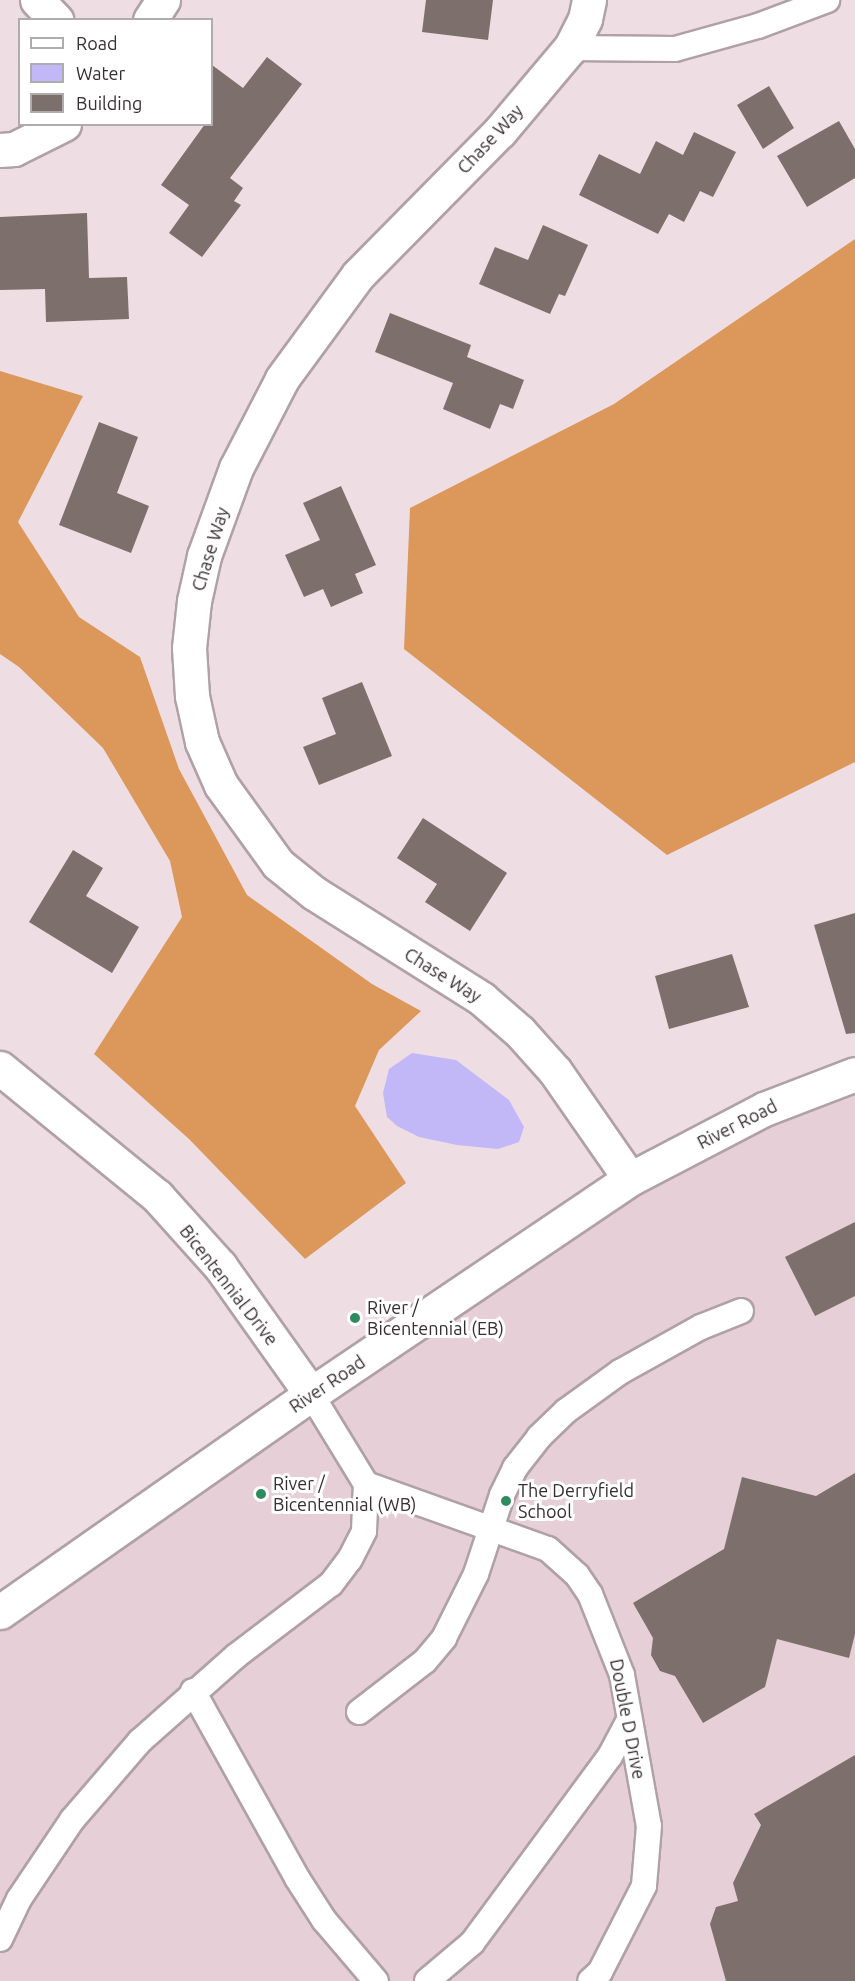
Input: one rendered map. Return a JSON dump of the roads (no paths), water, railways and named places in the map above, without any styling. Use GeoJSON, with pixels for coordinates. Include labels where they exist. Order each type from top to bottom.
{"type":"FeatureCollection","features":[{"type":"Feature","properties":{"kind":"street"},"geometry":{"type":"LineString","coordinates":[[37,0],[54,18]]}},
{"type":"Feature","properties":{"kind":"street"},"geometry":{"type":"LineString","coordinates":[[151,18],[163,0]]}},
{"type":"Feature","properties":{"kind":"street","name":"Chase Way"},"geometry":{"type":"LineString","coordinates":[[589,0],[585,18],[570,48],[500,130],[358,275],[282,379],[236,468],[204,556],[194,601],[189,648],[192,696],[202,742],[226,793],[278,864],[314,893],[482,999],[520,1032],[555,1071],[630,1179]]}},
{"type":"Feature","properties":{"kind":"street"},"geometry":{"type":"LineString","coordinates":[[0,150],[14,149],[60,126]]}},
{"type":"Feature","properties":{"kind":"street","name":"Bicentennial Drive"},"geometry":{"type":"LineString","coordinates":[[0,1068],[157,1196],[219,1266],[311,1394]]}},
{"type":"Feature","properties":{"kind":"street","name":"River Road"},"geometry":{"type":"LineString","coordinates":[[0,1612],[311,1394],[630,1179],[764,1109],[855,1074]]}},
{"type":"Feature","properties":{"kind":"lane"},"geometry":{"type":"LineString","coordinates":[[570,48],[675,49],[758,26],[827,0]]}},
{"type":"Feature","properties":{"kind":"lane"},"geometry":{"type":"LineString","coordinates":[[359,1712],[425,1661],[444,1638],[476,1574],[490,1527],[515,1468],[566,1411],[649,1355],[701,1327],[741,1311]]}},
{"type":"Feature","properties":{"kind":"lane"},"geometry":{"type":"LineString","coordinates":[[0,1940],[18,1899],[72,1820],[140,1741],[194,1691],[331,1584],[350,1559],[364,1531],[366,1484],[311,1394]]}},
{"type":"Feature","properties":{"kind":"lane","name":"Double D Drive"},"geometry":{"type":"LineString","coordinates":[[366,1484],[548,1549],[577,1575],[590,1594],[612,1642],[622,1675],[628,1722],[649,1826],[644,1886],[600,1972],[590,1981]]}},
{"type":"Feature","properties":{"kind":"lane"},"geometry":{"type":"LineString","coordinates":[[194,1691],[297,1878],[324,1920],[377,1980]]}},
{"type":"Feature","properties":{"kind":"lane"},"geometry":{"type":"LineString","coordinates":[[427,1981],[472,1943],[610,1756],[628,1722]]}},
{"type":"Feature","properties":{"kind":"water"},"geometry":{"type":"Polygon","coordinates":[[[412,1053],[456,1060],[509,1100],[524,1127],[519,1142],[498,1149],[457,1145],[419,1137],[397,1126],[387,1117],[383,1093],[389,1069],[412,1053]]]}},
{"type":"Feature","properties":{"kind":"place","name":"River / Bicentennial (EB)"},"geometry":{"type":"Point","coordinates":[355,1318]}},
{"type":"Feature","properties":{"kind":"place","name":"River / Bicentennial (WB)"},"geometry":{"type":"Point","coordinates":[261,1494]}},
{"type":"Feature","properties":{"kind":"place","name":"The Derryfield School"},"geometry":{"type":"Point","coordinates":[506,1501]}}]}
